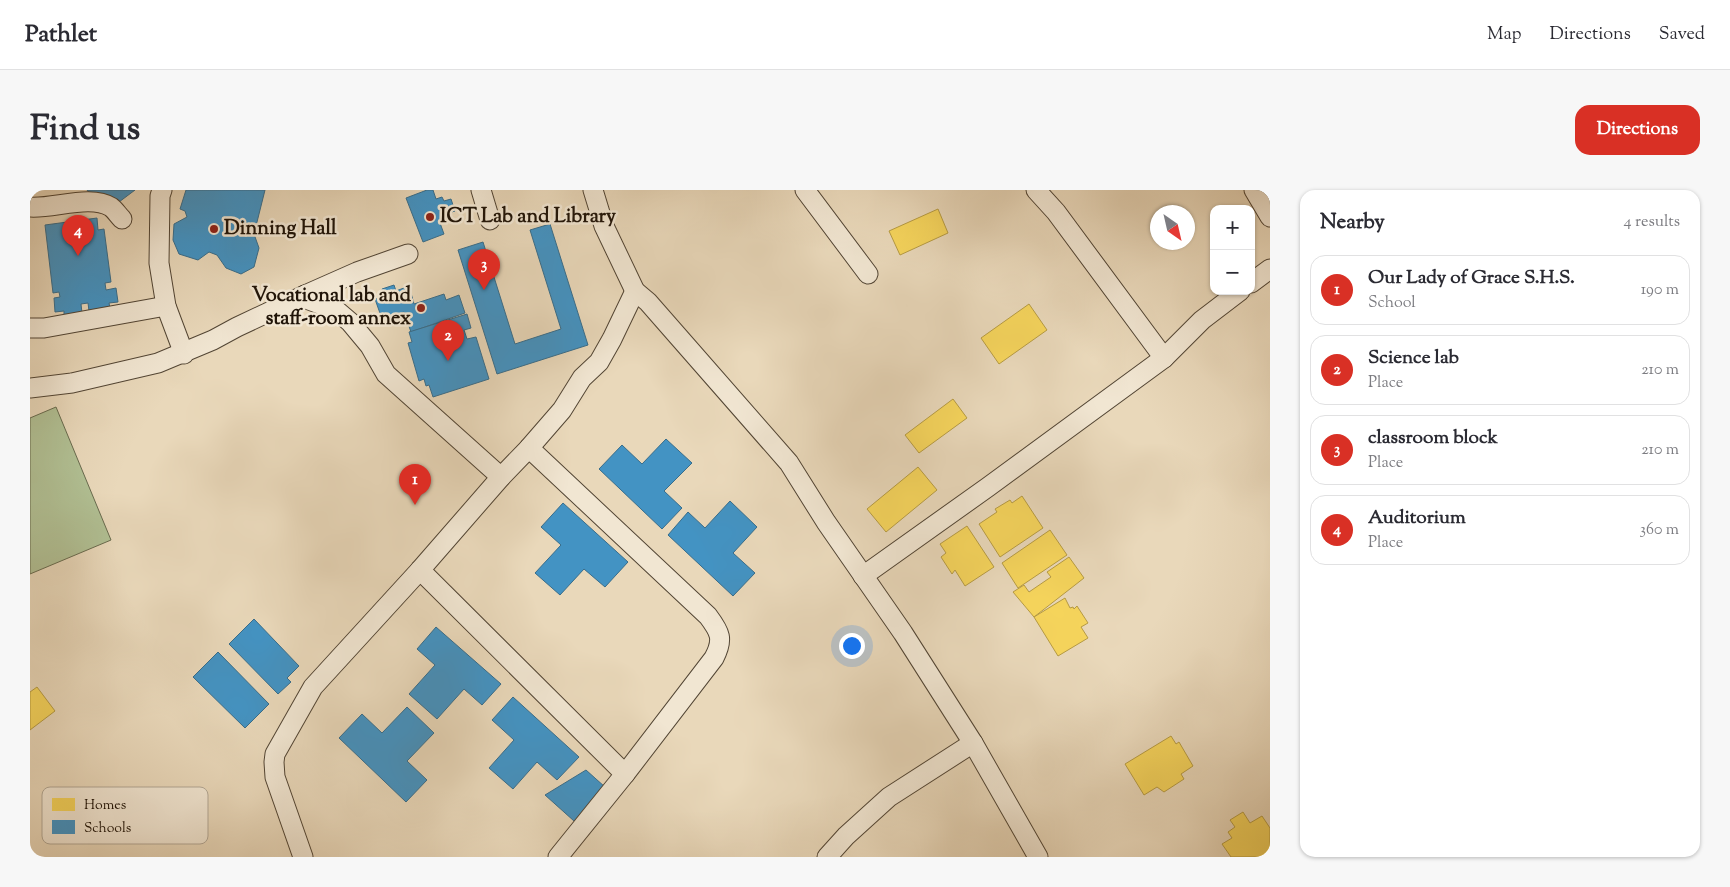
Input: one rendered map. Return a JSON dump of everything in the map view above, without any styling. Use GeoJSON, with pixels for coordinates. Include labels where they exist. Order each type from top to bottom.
{"type":"FeatureCollection","features":[{"type":"Feature","properties":{"kind":"street"},"geometry":{"type":"LineString","coordinates":[[162,190],[160,196],[159,262],[166,306],[184,354]]}},
{"type":"Feature","properties":{"kind":"street"},"geometry":{"type":"LineString","coordinates":[[481,190],[490,220]]}},
{"type":"Feature","properties":{"kind":"street"},"geometry":{"type":"LineString","coordinates":[[593,190],[604,226],[635,292],[648,302],[789,463],[826,522],[903,633],[973,743],[1038,857]]}},
{"type":"Feature","properties":{"kind":"street"},"geometry":{"type":"LineString","coordinates":[[805,190],[868,274]]}},
{"type":"Feature","properties":{"kind":"street"},"geometry":{"type":"LineString","coordinates":[[1036,190],[1056,212],[1164,358]]}},
{"type":"Feature","properties":{"kind":"street"},"geometry":{"type":"LineString","coordinates":[[1254,190],[1270,218]]}},
{"type":"Feature","properties":{"kind":"street"},"geometry":{"type":"LineString","coordinates":[[30,207],[91,202],[104,203],[113,208],[122,218]]}},
{"type":"Feature","properties":{"kind":"street"},"geometry":{"type":"LineString","coordinates":[[30,388],[72,383],[115,374],[184,354],[305,295],[357,272],[408,254]]}},
{"type":"Feature","properties":{"kind":"street"},"geometry":{"type":"LineString","coordinates":[[1255,280],[1270,269]]}},
{"type":"Feature","properties":{"kind":"street"},"geometry":{"type":"LineString","coordinates":[[303,857],[275,777],[275,754],[313,687],[562,410],[582,378],[599,362],[635,292]]}},
{"type":"Feature","properties":{"kind":"street"},"geometry":{"type":"LineString","coordinates":[[305,295],[309,300],[336,310],[350,322],[370,346],[386,374],[501,477]]}},
{"type":"Feature","properties":{"kind":"street"},"geometry":{"type":"LineString","coordinates":[[863,576],[1164,358],[1202,320],[1235,295]]}},
{"type":"Feature","properties":{"kind":"street"},"geometry":{"type":"LineString","coordinates":[[30,328],[44,328],[166,306]]}},
{"type":"Feature","properties":{"kind":"street"},"geometry":{"type":"LineString","coordinates":[[529,448],[708,616],[717,629],[720,638],[720,647],[714,658],[625,774],[558,857]]}},
{"type":"Feature","properties":{"kind":"street"},"geometry":{"type":"LineString","coordinates":[[420,570],[625,774]]}},
{"type":"Feature","properties":{"kind":"street"},"geometry":{"type":"LineString","coordinates":[[827,857],[846,836],[889,798],[973,743]]}},
{"type":"Feature","properties":{"kind":"green space"},"geometry":{"type":"Polygon","coordinates":[[[56,407],[111,540],[30,574],[30,418],[56,407]]]}},
{"type":"Feature","properties":{"kind":"building: Homes"},"geometry":{"type":"Polygon","coordinates":[[[938,209],[948,233],[900,255],[889,231],[938,209]]]}},
{"type":"Feature","properties":{"kind":"building: Homes"},"geometry":{"type":"Polygon","coordinates":[[[1029,304],[1047,330],[999,364],[981,338],[1029,304]]]}},
{"type":"Feature","properties":{"kind":"building: Homes"},"geometry":{"type":"Polygon","coordinates":[[[953,399],[967,418],[919,453],[905,435],[953,399]]]}},
{"type":"Feature","properties":{"kind":"building: Homes"},"geometry":{"type":"Polygon","coordinates":[[[918,467],[937,490],[886,532],[867,509],[918,467]]]}},
{"type":"Feature","properties":{"kind":"building: Homes"},"geometry":{"type":"Polygon","coordinates":[[[1022,496],[1043,528],[1000,557],[979,524],[997,512],[995,509],[1010,500],[1012,503],[1022,496]]]}},
{"type":"Feature","properties":{"kind":"building: Homes"},"geometry":{"type":"Polygon","coordinates":[[[967,526],[994,567],[965,586],[955,570],[952,574],[941,557],[946,553],[940,544],[967,526]]]}},
{"type":"Feature","properties":{"kind":"building: Homes"},"geometry":{"type":"Polygon","coordinates":[[[1050,530],[1067,555],[1018,588],[1002,563],[1050,530]]]}},
{"type":"Feature","properties":{"kind":"building: Homes"},"geometry":{"type":"Polygon","coordinates":[[[1069,557],[1084,578],[1034,617],[1013,592],[1024,585],[1029,592],[1051,577],[1047,572],[1069,557]]]}},
{"type":"Feature","properties":{"kind":"building: Homes"},"geometry":{"type":"Polygon","coordinates":[[[1065,598],[1070,608],[1073,607],[1074,609],[1077,606],[1088,623],[1081,627],[1088,638],[1058,656],[1034,617],[1065,598]]]}},
{"type":"Feature","properties":{"kind":"building: Homes"},"geometry":{"type":"Polygon","coordinates":[[[37,687],[55,711],[30,730],[30,692],[37,687]]]}},
{"type":"Feature","properties":{"kind":"building: Homes"},"geometry":{"type":"Polygon","coordinates":[[[1171,736],[1176,744],[1179,742],[1193,766],[1181,774],[1184,779],[1164,792],[1157,787],[1144,795],[1125,764],[1171,736]]]}},
{"type":"Feature","properties":{"kind":"building: Homes"},"geometry":{"type":"Polygon","coordinates":[[[1243,812],[1250,823],[1262,816],[1270,828],[1270,852],[1262,857],[1231,857],[1222,844],[1232,838],[1228,832],[1235,827],[1230,820],[1243,812]]]}},
{"type":"Feature","properties":{"kind":"building: Schools"},"geometry":{"type":"Polygon","coordinates":[[[87,190],[135,190],[119,202],[94,199],[87,190]]]}},
{"type":"Feature","properties":{"kind":"building: Schools","name":"Dinning Hall"},"geometry":{"type":"Polygon","coordinates":[[[186,190],[265,190],[254,234],[259,248],[254,267],[241,274],[226,268],[217,255],[209,252],[198,260],[179,254],[173,240],[174,224],[187,217],[185,211],[180,209],[186,190]]]}},
{"type":"Feature","properties":{"kind":"building: Schools","name":"ICT Lab and Library"},"geometry":{"type":"Polygon","coordinates":[[[427,190],[433,190],[436,199],[442,197],[444,201],[451,199],[455,211],[446,214],[448,220],[440,223],[444,234],[423,242],[406,198],[427,190]]]}},
{"type":"Feature","properties":{"kind":"building: Schools"},"geometry":{"type":"Polygon","coordinates":[[[97,218],[98,230],[104,229],[111,282],[105,283],[106,290],[116,288],[118,302],[109,303],[110,308],[89,311],[88,303],[81,304],[82,313],[64,315],[64,311],[55,312],[54,298],[60,297],[59,292],[53,293],[45,225],[97,218]]]}},
{"type":"Feature","properties":{"kind":"building: Schools"},"geometry":{"type":"Polygon","coordinates":[[[550,224],[588,345],[497,374],[458,250],[483,242],[515,344],[561,329],[530,230],[550,224]]]}},
{"type":"Feature","properties":{"kind":"building: Schools","name":"Vocational lab and staff-room annex"},"geometry":{"type":"Polygon","coordinates":[[[394,285],[396,291],[409,286],[414,304],[444,294],[446,300],[459,295],[465,313],[411,332],[404,312],[382,319],[375,299],[384,296],[382,289],[394,285]]]}},
{"type":"Feature","properties":{"kind":"building: Schools"},"geometry":{"type":"Polygon","coordinates":[[[467,314],[471,328],[464,330],[467,339],[476,337],[489,379],[433,397],[429,385],[426,386],[424,379],[419,381],[408,343],[412,342],[409,332],[467,314]]]}},
{"type":"Feature","properties":{"kind":"building: Schools"},"geometry":{"type":"Polygon","coordinates":[[[666,439],[692,463],[664,491],[682,508],[662,529],[599,469],[622,445],[642,464],[666,439]]]}},
{"type":"Feature","properties":{"kind":"building: Schools"},"geometry":{"type":"Polygon","coordinates":[[[730,501],[757,527],[733,553],[755,573],[733,596],[668,535],[688,512],[705,528],[730,501]]]}},
{"type":"Feature","properties":{"kind":"building: Schools"},"geometry":{"type":"Polygon","coordinates":[[[563,503],[628,562],[605,587],[584,569],[560,595],[535,573],[561,545],[541,527],[563,503]]]}},
{"type":"Feature","properties":{"kind":"building: Schools"},"geometry":{"type":"Polygon","coordinates":[[[254,619],[299,666],[287,678],[291,682],[278,694],[229,644],[254,619]]]}},
{"type":"Feature","properties":{"kind":"building: Schools"},"geometry":{"type":"Polygon","coordinates":[[[436,627],[501,684],[482,705],[464,689],[437,719],[409,694],[435,665],[417,649],[436,627]]]}},
{"type":"Feature","properties":{"kind":"building: Schools"},"geometry":{"type":"Polygon","coordinates":[[[218,652],[269,704],[245,728],[193,677],[218,652]]]}},
{"type":"Feature","properties":{"kind":"building: Schools"},"geometry":{"type":"Polygon","coordinates":[[[513,697],[579,757],[557,780],[537,762],[513,789],[489,768],[514,740],[492,720],[513,697]]]}},
{"type":"Feature","properties":{"kind":"building: Schools"},"geometry":{"type":"Polygon","coordinates":[[[407,707],[434,733],[407,761],[427,780],[406,802],[339,738],[362,714],[382,733],[407,707]]]}},
{"type":"Feature","properties":{"kind":"building: Schools"},"geometry":{"type":"Polygon","coordinates":[[[586,770],[605,787],[574,821],[545,795],[586,770]]]}},
{"type":"Feature","properties":{"kind":"place","name":"ICT Lab and Library"},"geometry":{"type":"Point","coordinates":[430,217]}},
{"type":"Feature","properties":{"kind":"place","name":"Dinning Hall"},"geometry":{"type":"Point","coordinates":[214,229]}},
{"type":"Feature","properties":{"kind":"place","name":"Auditorium"},"geometry":{"type":"Point","coordinates":[78,256]}},
{"type":"Feature","properties":{"kind":"place","name":"classroom block"},"geometry":{"type":"Point","coordinates":[484,290]}},
{"type":"Feature","properties":{"kind":"place","name":"Vocational lab and staff-room annex"},"geometry":{"type":"Point","coordinates":[421,308]}},
{"type":"Feature","properties":{"kind":"place","name":"Science lab"},"geometry":{"type":"Point","coordinates":[448,361]}},
{"type":"Feature","properties":{"kind":"place","name":"Our Lady of Grace S.H.S."},"geometry":{"type":"Point","coordinates":[415,505]}}]}
